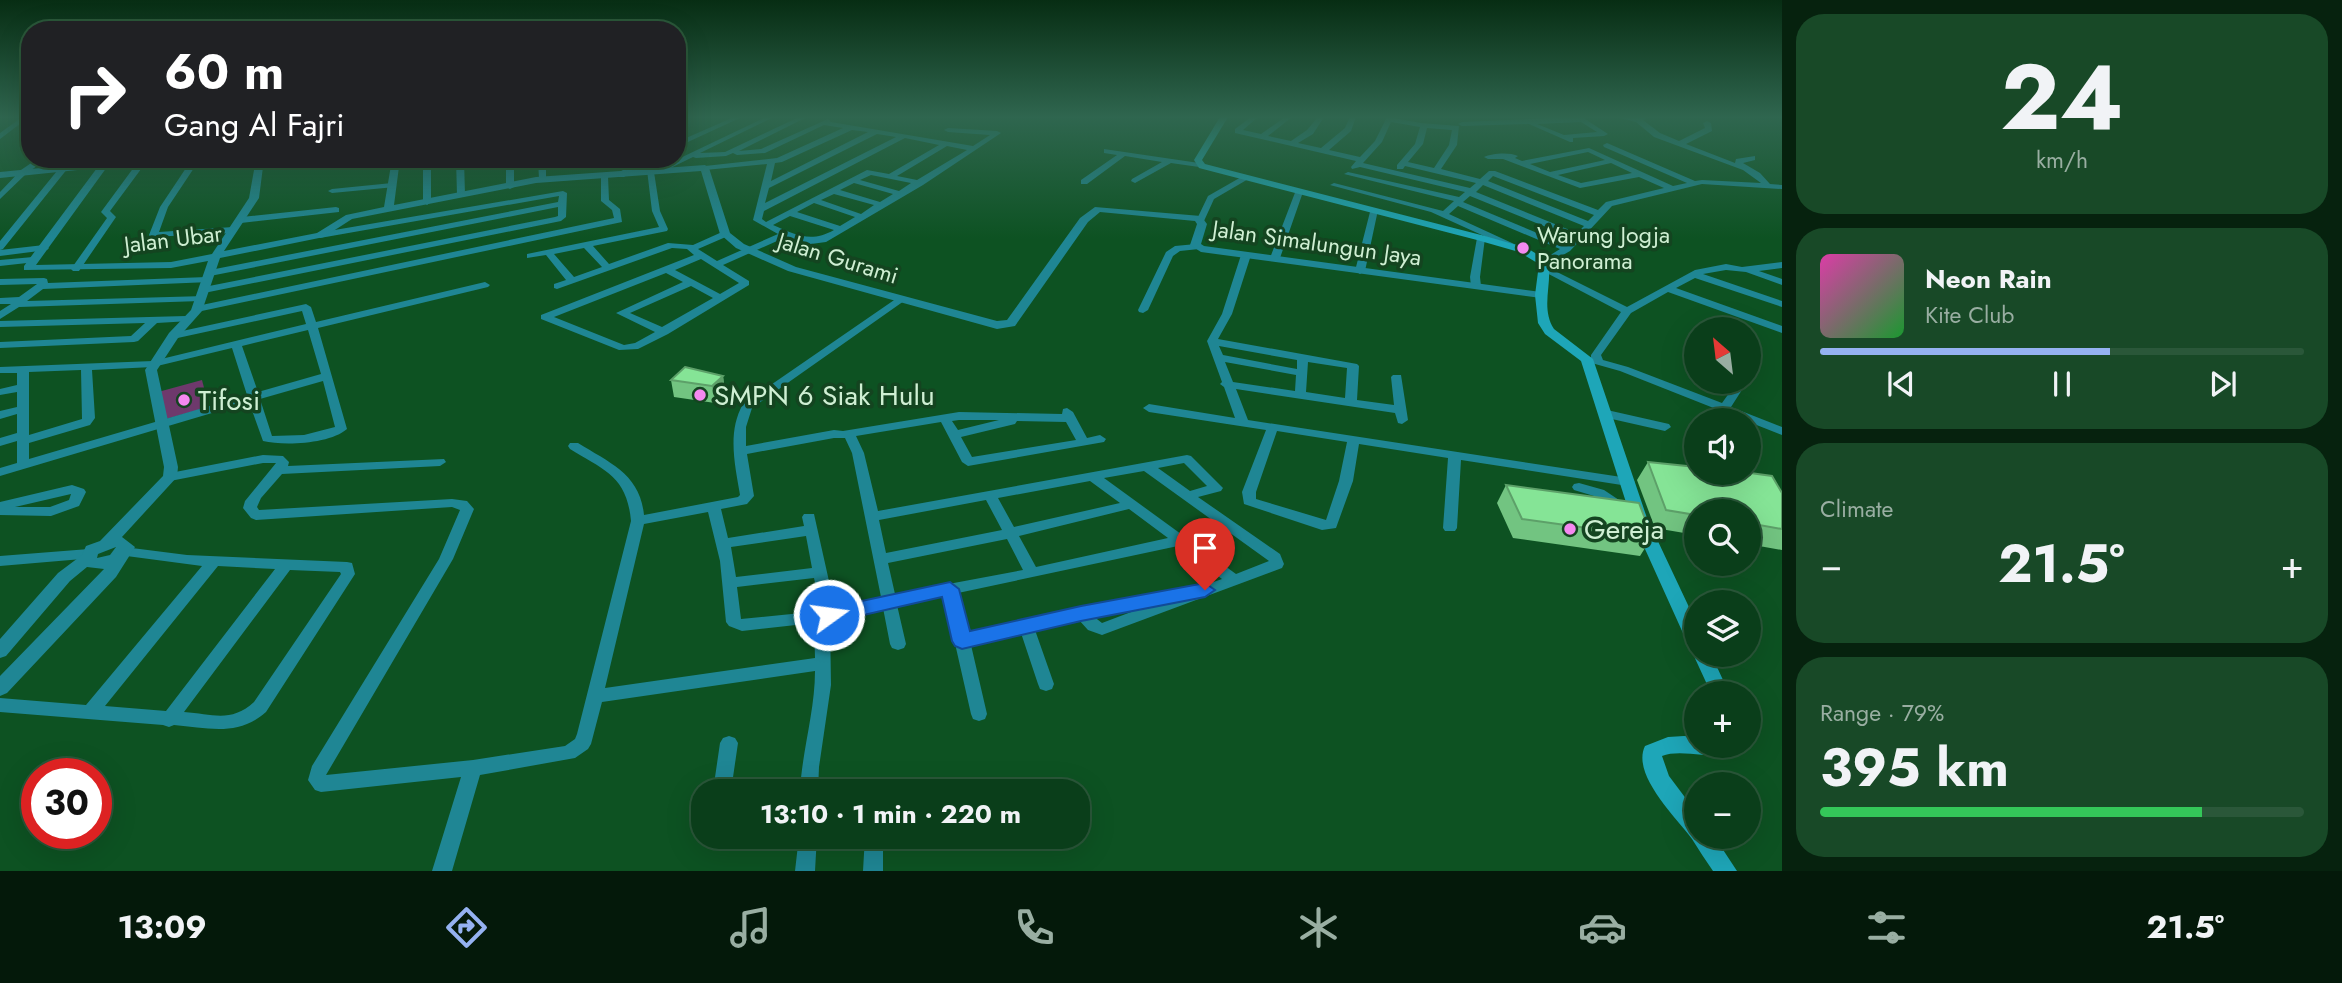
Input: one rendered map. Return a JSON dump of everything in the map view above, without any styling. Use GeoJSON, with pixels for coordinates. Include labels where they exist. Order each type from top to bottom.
{"type":"FeatureCollection","features":[{"type":"Feature","properties":{"kind":"main road"},"geometry":{"type":"LineString","coordinates":[[1199,158],[1199,165],[1523,250],[1545,266],[1541,295],[1545,327],[1592,360],[1639,518],[1684,616]]}},
{"type":"Feature","properties":{"kind":"main road"},"geometry":{"type":"LineString","coordinates":[[1684,744],[1662,746],[1652,752],[1652,762],[1657,774],[1684,812]]}},
{"type":"Feature","properties":{"kind":"main road"},"geometry":{"type":"LineString","coordinates":[[1711,849],[1726,871]]}},
{"type":"Feature","properties":{"kind":"street"},"geometry":{"type":"LineString","coordinates":[[690,247],[726,234],[705,168],[771,162],[781,158]]}},
{"type":"Feature","properties":{"kind":"street"},"geometry":{"type":"LineString","coordinates":[[764,187],[824,158]]}},
{"type":"Feature","properties":{"kind":"street"},"geometry":{"type":"LineString","coordinates":[[758,210],[861,158]]}},
{"type":"Feature","properties":{"kind":"street"},"geometry":{"type":"LineString","coordinates":[[892,175],[922,158]]}},
{"type":"Feature","properties":{"kind":"street"},"geometry":{"type":"LineString","coordinates":[[771,162],[757,220],[785,234],[817,242],[960,158]]}},
{"type":"Feature","properties":{"kind":"street"},"geometry":{"type":"LineString","coordinates":[[1084,182],[1115,158]]}},
{"type":"Feature","properties":{"kind":"street"},"geometry":{"type":"LineString","coordinates":[[1149,158],[1199,165]]}},
{"type":"Feature","properties":{"kind":"street"},"geometry":{"type":"LineString","coordinates":[[1345,158],[1472,192],[1579,237]]}},
{"type":"Feature","properties":{"kind":"street"},"geometry":{"type":"LineString","coordinates":[[1320,197],[1363,158]]}},
{"type":"Feature","properties":{"kind":"street"},"geometry":{"type":"LineString","coordinates":[[1396,173],[1408,158]]}},
{"type":"Feature","properties":{"kind":"street"},"geometry":{"type":"LineString","coordinates":[[1437,170],[1445,158]]}},
{"type":"Feature","properties":{"kind":"street"},"geometry":{"type":"LineString","coordinates":[[1508,158],[1584,187],[1640,174]]}},
{"type":"Feature","properties":{"kind":"street"},"geometry":{"type":"LineString","coordinates":[[1522,163],[1547,158]]}},
{"type":"Feature","properties":{"kind":"street"},"geometry":{"type":"LineString","coordinates":[[1605,158],[1672,189]]}},
{"type":"Feature","properties":{"kind":"street"},"geometry":{"type":"LineString","coordinates":[[1636,158],[1695,184]]}},
{"type":"Feature","properties":{"kind":"street"},"geometry":{"type":"LineString","coordinates":[[1709,158],[1763,186]]}},
{"type":"Feature","properties":{"kind":"street"},"geometry":{"type":"LineString","coordinates":[[1739,171],[1739,161],[1752,158]]}},
{"type":"Feature","properties":{"kind":"street"},"geometry":{"type":"LineString","coordinates":[[1135,181],[1169,161]]}},
{"type":"Feature","properties":{"kind":"street"},"geometry":{"type":"LineString","coordinates":[[1549,174],[1612,161]]}},
{"type":"Feature","properties":{"kind":"street"},"geometry":{"type":"LineString","coordinates":[[1404,163],[1484,182],[1589,225]]}},
{"type":"Feature","properties":{"kind":"street"},"geometry":{"type":"LineString","coordinates":[[0,197],[30,168]]}},
{"type":"Feature","properties":{"kind":"street"},"geometry":{"type":"LineString","coordinates":[[0,174],[69,168]]}},
{"type":"Feature","properties":{"kind":"street"},"geometry":{"type":"LineString","coordinates":[[1,282],[31,264],[102,168]]}},
{"type":"Feature","properties":{"kind":"street"},"geometry":{"type":"LineString","coordinates":[[76,269],[111,216],[105,212],[138,168]]}},
{"type":"Feature","properties":{"kind":"street"},"geometry":{"type":"LineString","coordinates":[[190,168],[164,207],[153,235],[337,210]]}},
{"type":"Feature","properties":{"kind":"street"},"geometry":{"type":"LineString","coordinates":[[170,477],[163,425],[153,383],[153,364],[204,290],[215,257],[237,225],[258,186],[259,168]]}},
{"type":"Feature","properties":{"kind":"street"},"geometry":{"type":"LineString","coordinates":[[389,208],[395,168]]}},
{"type":"Feature","properties":{"kind":"street"},"geometry":{"type":"LineString","coordinates":[[427,168],[427,202]]}},
{"type":"Feature","properties":{"kind":"street"},"geometry":{"type":"LineString","coordinates":[[460,168],[461,195]]}},
{"type":"Feature","properties":{"kind":"street"},"geometry":{"type":"LineString","coordinates":[[510,168],[510,187]]}},
{"type":"Feature","properties":{"kind":"street"},"geometry":{"type":"LineString","coordinates":[[542,168],[543,179]]}},
{"type":"Feature","properties":{"kind":"street"},"geometry":{"type":"LineString","coordinates":[[619,220],[616,209],[605,201],[611,173],[624,168]]}},
{"type":"Feature","properties":{"kind":"street"},"geometry":{"type":"LineString","coordinates":[[530,256],[666,228],[656,211],[654,172],[663,168]]}},
{"type":"Feature","properties":{"kind":"street","name":"Jalan Ubar"},"geometry":{"type":"LineString","coordinates":[[31,264],[76,269],[171,265],[320,235],[344,219],[389,208],[543,179],[705,168]]}},
{"type":"Feature","properties":{"kind":"street"},"geometry":{"type":"LineString","coordinates":[[0,247],[65,169]]}},
{"type":"Feature","properties":{"kind":"street"},"geometry":{"type":"LineString","coordinates":[[767,226],[873,172],[920,183]]}},
{"type":"Feature","properties":{"kind":"street"},"geometry":{"type":"LineString","coordinates":[[1348,174],[1459,202],[1567,249]]}},
{"type":"Feature","properties":{"kind":"street"},"geometry":{"type":"LineString","coordinates":[[1444,214],[1490,174],[1500,174],[1598,213]]}},
{"type":"Feature","properties":{"kind":"street"},"geometry":{"type":"LineString","coordinates":[[1201,219],[1211,198],[1246,178]]}},
{"type":"Feature","properties":{"kind":"street"},"geometry":{"type":"LineString","coordinates":[[556,179],[557,192]]}},
{"type":"Feature","properties":{"kind":"street"},"geometry":{"type":"LineString","coordinates":[[854,181],[902,194]]}},
{"type":"Feature","properties":{"kind":"street"},"geometry":{"type":"LineString","coordinates":[[524,184],[528,197]]}},
{"type":"Feature","properties":{"kind":"street"},"geometry":{"type":"LineString","coordinates":[[1627,311],[1545,266],[1567,249],[1609,204],[1695,184],[1782,187]]}},
{"type":"Feature","properties":{"kind":"street"},"geometry":{"type":"LineString","coordinates":[[332,191],[392,185]]}},
{"type":"Feature","properties":{"kind":"street"},"geometry":{"type":"LineString","coordinates":[[1334,185],[1444,214],[1523,250]]}},
{"type":"Feature","properties":{"kind":"street"},"geometry":{"type":"LineString","coordinates":[[0,187],[11,186]]}},
{"type":"Feature","properties":{"kind":"street"},"geometry":{"type":"LineString","coordinates":[[834,191],[882,205]]}},
{"type":"Feature","properties":{"kind":"street"},"geometry":{"type":"LineString","coordinates":[[320,235],[557,192],[563,193],[562,217]]}},
{"type":"Feature","properties":{"kind":"street"},"geometry":{"type":"LineString","coordinates":[[1275,258],[1299,192]]}},
{"type":"Feature","properties":{"kind":"street"},"geometry":{"type":"LineString","coordinates":[[815,201],[862,216]]}},
{"type":"Feature","properties":{"kind":"street"},"geometry":{"type":"LineString","coordinates":[[204,290],[391,236],[563,204]]}},
{"type":"Feature","properties":{"kind":"street"},"geometry":{"type":"LineString","coordinates":[[1360,271],[1374,210]]}},
{"type":"Feature","properties":{"kind":"street","name":"Jalan Simalungun Jaya"},"geometry":{"type":"LineString","coordinates":[[1011,323],[1093,211],[1161,213],[1201,219],[1196,247],[1541,295]]}},
{"type":"Feature","properties":{"kind":"street"},"geometry":{"type":"LineString","coordinates":[[791,213],[840,229]]}},
{"type":"Feature","properties":{"kind":"street"},"geometry":{"type":"LineString","coordinates":[[41,286],[204,290],[562,217],[573,218],[579,223],[619,220]]}},
{"type":"Feature","properties":{"kind":"street"},"geometry":{"type":"LineString","coordinates":[[0,301],[204,290],[391,267],[619,220]]}},
{"type":"Feature","properties":{"kind":"street"},"geometry":{"type":"LineString","coordinates":[[388,223],[391,236],[388,251],[391,267]]}},
{"type":"Feature","properties":{"kind":"street"},"geometry":{"type":"LineString","coordinates":[[660,230],[675,244]]}},
{"type":"Feature","properties":{"kind":"street","name":"Jalan Gurami"},"geometry":{"type":"LineString","coordinates":[[726,234],[749,250],[792,270],[997,325],[1011,323]]}},
{"type":"Feature","properties":{"kind":"street"},"geometry":{"type":"LineString","coordinates":[[716,264],[785,234]]}},
{"type":"Feature","properties":{"kind":"street"},"geometry":{"type":"LineString","coordinates":[[624,237],[642,256]]}},
{"type":"Feature","properties":{"kind":"street"},"geometry":{"type":"LineString","coordinates":[[1476,286],[1481,238]]}},
{"type":"Feature","properties":{"kind":"street"},"geometry":{"type":"LineString","coordinates":[[586,244],[608,268]]}},
{"type":"Feature","properties":{"kind":"street"},"geometry":{"type":"LineString","coordinates":[[558,286],[675,244],[690,247],[747,281],[638,346],[623,348],[545,317],[701,256]]}},
{"type":"Feature","properties":{"kind":"street"},"geometry":{"type":"LineString","coordinates":[[1143,310],[1169,254],[1178,248],[1196,247]]}},
{"type":"Feature","properties":{"kind":"street"},"geometry":{"type":"LineString","coordinates":[[0,253],[44,248]]}},
{"type":"Feature","properties":{"kind":"street"},"geometry":{"type":"LineString","coordinates":[[548,252],[572,281]]}},
{"type":"Feature","properties":{"kind":"street"},"geometry":{"type":"LineString","coordinates":[[1243,422],[1226,384],[1212,341],[1227,314],[1246,255]]}},
{"type":"Feature","properties":{"kind":"street"},"geometry":{"type":"LineString","coordinates":[[0,263],[31,264]]}},
{"type":"Feature","properties":{"kind":"street"},"geometry":{"type":"LineString","coordinates":[[1746,270],[1782,265]]}},
{"type":"Feature","properties":{"kind":"street"},"geometry":{"type":"LineString","coordinates":[[1782,282],[1746,270],[1726,267],[1693,274],[1627,311],[1605,338],[1592,360],[1725,407],[1782,431]]}},
{"type":"Feature","properties":{"kind":"street"},"geometry":{"type":"LineString","coordinates":[[668,270],[721,298]]}},
{"type":"Feature","properties":{"kind":"street"},"geometry":{"type":"LineString","coordinates":[[1693,274],[1782,304]]}},
{"type":"Feature","properties":{"kind":"street"},"geometry":{"type":"LineString","coordinates":[[0,316],[44,281],[1,282]]}},
{"type":"Feature","properties":{"kind":"street"},"geometry":{"type":"LineString","coordinates":[[664,332],[621,313],[689,283]]}},
{"type":"Feature","properties":{"kind":"street"},"geometry":{"type":"LineString","coordinates":[[0,370],[153,364],[485,285]]}},
{"type":"Feature","properties":{"kind":"street"},"geometry":{"type":"LineString","coordinates":[[1666,288],[1782,330]]}},
{"type":"Feature","properties":{"kind":"street"},"geometry":{"type":"LineString","coordinates":[[638,521],[737,503],[747,496],[741,451],[741,420],[747,406],[900,299]]}},
{"type":"Feature","properties":{"kind":"street"},"geometry":{"type":"LineString","coordinates":[[173,337],[302,307],[308,309],[343,426],[336,432],[270,440],[236,344]]}},
{"type":"Feature","properties":{"kind":"street"},"geometry":{"type":"LineString","coordinates":[[0,324],[186,319]]}},
{"type":"Feature","properties":{"kind":"street"},"geometry":{"type":"LineString","coordinates":[[0,345],[134,340],[154,320]]}},
{"type":"Feature","properties":{"kind":"street"},"geometry":{"type":"LineString","coordinates":[[1212,341],[1353,366],[1351,403]]}},
{"type":"Feature","properties":{"kind":"street"},"geometry":{"type":"LineString","coordinates":[[1217,357],[1301,373]]}},
{"type":"Feature","properties":{"kind":"street"},"geometry":{"type":"LineString","coordinates":[[1300,395],[1303,358]]}},
{"type":"Feature","properties":{"kind":"street"},"geometry":{"type":"LineString","coordinates":[[0,442],[86,422],[89,418],[86,368]]}},
{"type":"Feature","properties":{"kind":"street"},"geometry":{"type":"LineString","coordinates":[[23,369],[23,465]]}},
{"type":"Feature","properties":{"kind":"street"},"geometry":{"type":"LineString","coordinates":[[3,473],[327,376]]}},
{"type":"Feature","properties":{"kind":"street"},"geometry":{"type":"LineString","coordinates":[[1226,384],[1351,403],[1401,415],[1397,377]]}},
{"type":"Feature","properties":{"kind":"street"},"geometry":{"type":"LineString","coordinates":[[0,392],[22,387]]}},
{"type":"Feature","properties":{"kind":"street"},"geometry":{"type":"LineString","coordinates":[[1725,407],[1734,394]]}},
{"type":"Feature","properties":{"kind":"street"},"geometry":{"type":"LineString","coordinates":[[1149,408],[1628,482]]}},
{"type":"Feature","properties":{"kind":"street"},"geometry":{"type":"LineString","coordinates":[[0,415],[22,409]]}},
{"type":"Feature","properties":{"kind":"street"},"geometry":{"type":"LineString","coordinates":[[741,451],[945,418],[1068,414],[1083,442]]}},
{"type":"Feature","properties":{"kind":"street"},"geometry":{"type":"LineString","coordinates":[[1606,414],[1665,427]]}},
{"type":"Feature","properties":{"kind":"street"},"geometry":{"type":"LineString","coordinates":[[954,435],[1030,417]]}},
{"type":"Feature","properties":{"kind":"street"},"geometry":{"type":"LineString","coordinates":[[945,418],[968,462],[1100,439]]}},
{"type":"Feature","properties":{"kind":"street"},"geometry":{"type":"LineString","coordinates":[[1273,426],[1249,492],[1249,501],[1322,525],[1332,523],[1354,440]]}},
{"type":"Feature","properties":{"kind":"street"},"geometry":{"type":"LineString","coordinates":[[845,434],[852,438],[858,453],[898,644]]}},
{"type":"Feature","properties":{"kind":"street"},"geometry":{"type":"LineString","coordinates":[[279,464],[251,500],[250,509],[256,515],[452,503],[462,504],[467,509],[446,559],[318,772],[317,780],[321,785],[473,768],[569,753],[582,744],[638,521],[637,499],[631,484],[574,446]]}},
{"type":"Feature","properties":{"kind":"street"},"geometry":{"type":"LineString","coordinates":[[1450,528],[1455,454]]}},
{"type":"Feature","properties":{"kind":"street"},"geometry":{"type":"LineString","coordinates":[[0,688],[110,573],[120,544],[170,477],[263,458],[279,464],[440,462]]}},
{"type":"Feature","properties":{"kind":"street"},"geometry":{"type":"LineString","coordinates":[[872,517],[1187,458],[1216,488],[1186,496]]}},
{"type":"Feature","properties":{"kind":"street"},"geometry":{"type":"LineString","coordinates":[[962,641],[1081,613],[1205,590],[1277,564],[1275,558],[1146,466]]}},
{"type":"Feature","properties":{"kind":"street"},"geometry":{"type":"LineString","coordinates":[[1092,476],[1234,580]]}},
{"type":"Feature","properties":{"kind":"street"},"geometry":{"type":"LineString","coordinates":[[1579,487],[1599,493],[1639,518]]}},
{"type":"Feature","properties":{"kind":"street"},"geometry":{"type":"LineString","coordinates":[[0,506],[72,489],[79,492],[74,503],[58,510],[0,511]]}},
{"type":"Feature","properties":{"kind":"street"},"geometry":{"type":"LineString","coordinates":[[990,495],[1032,573]]}},
{"type":"Feature","properties":{"kind":"street"},"geometry":{"type":"LineString","coordinates":[[881,559],[1011,533],[1129,505]]}},
{"type":"Feature","properties":{"kind":"street"},"geometry":{"type":"LineString","coordinates":[[714,508],[731,583],[730,615],[736,625],[825,616],[1178,541]]}},
{"type":"Feature","properties":{"kind":"street"},"geometry":{"type":"LineString","coordinates":[[724,543],[811,524],[825,616],[823,685],[810,779]]}},
{"type":"Feature","properties":{"kind":"street"},"geometry":{"type":"LineString","coordinates":[[0,561],[88,556],[120,544],[214,561],[347,567],[348,574],[260,707],[249,717],[233,723],[169,720],[0,705]]}},
{"type":"Feature","properties":{"kind":"street"},"geometry":{"type":"LineString","coordinates":[[0,651],[64,577],[88,556]]}},
{"type":"Feature","properties":{"kind":"street"},"geometry":{"type":"LineString","coordinates":[[91,711],[214,561]]}},
{"type":"Feature","properties":{"kind":"street"},"geometry":{"type":"LineString","coordinates":[[169,720],[287,563]]}},
{"type":"Feature","properties":{"kind":"street"},"geometry":{"type":"LineString","coordinates":[[731,583],[820,572]]}},
{"type":"Feature","properties":{"kind":"street"},"geometry":{"type":"LineString","coordinates":[[950,589],[979,714]]}},
{"type":"Feature","properties":{"kind":"street"},"geometry":{"type":"LineString","coordinates":[[1026,626],[1046,684]]}},
{"type":"Feature","properties":{"kind":"street"},"geometry":{"type":"LineString","coordinates":[[595,696],[822,663]]}},
{"type":"Feature","properties":{"kind":"street"},"geometry":{"type":"LineString","coordinates":[[724,779],[729,743]]}},
{"type":"Feature","properties":{"kind":"street"},"geometry":{"type":"LineString","coordinates":[[442,871],[473,768]]}},
{"type":"Feature","properties":{"kind":"street"},"geometry":{"type":"LineString","coordinates":[[805,871],[807,849]]}},
{"type":"Feature","properties":{"kind":"street"},"geometry":{"type":"LineString","coordinates":[[873,871],[874,849]]}},
{"type":"Feature","properties":{"kind":"shaded area","name":"Tifosi"},"geometry":{"type":"Polygon","coordinates":[[[202,380],[209,407],[166,419],[158,392],[202,380]]]}},
{"type":"Feature","properties":{"kind":"building"},"geometry":{"type":"Polygon","coordinates":[[[685,367],[723,376],[712,386],[671,380],[685,367]]]}},
{"type":"Feature","properties":{"kind":"building"},"geometry":{"type":"Polygon","coordinates":[[[1648,462],[1684,466],[1684,485],[1761,485],[1761,474],[1772,476],[1782,493],[1782,529],[1761,525],[1761,499],[1684,499],[1684,513],[1666,510],[1648,462]]]}},
{"type":"Feature","properties":{"kind":"building"},"geometry":{"type":"Polygon","coordinates":[[[1506,485],[1639,503],[1652,537],[1522,519],[1506,485]]]}},
{"type":"Feature","properties":{"kind":"place","name":"Warung Jogja Panorama"},"geometry":{"type":"Point","coordinates":[1523,248]}},
{"type":"Feature","properties":{"kind":"place","name":"SMPN 6 Siak Hulu"},"geometry":{"type":"Point","coordinates":[700,395]}},
{"type":"Feature","properties":{"kind":"place","name":"Tifosi"},"geometry":{"type":"Point","coordinates":[184,400]}},
{"type":"Feature","properties":{"kind":"place","name":"Gereja"},"geometry":{"type":"Point","coordinates":[1570,529]}},
{"type":"Feature","properties":{"kind":"route"},"geometry":{"type":"LineString","coordinates":[[829,615],[950,589],[962,641],[1081,613],[1205,590]]}}]}
